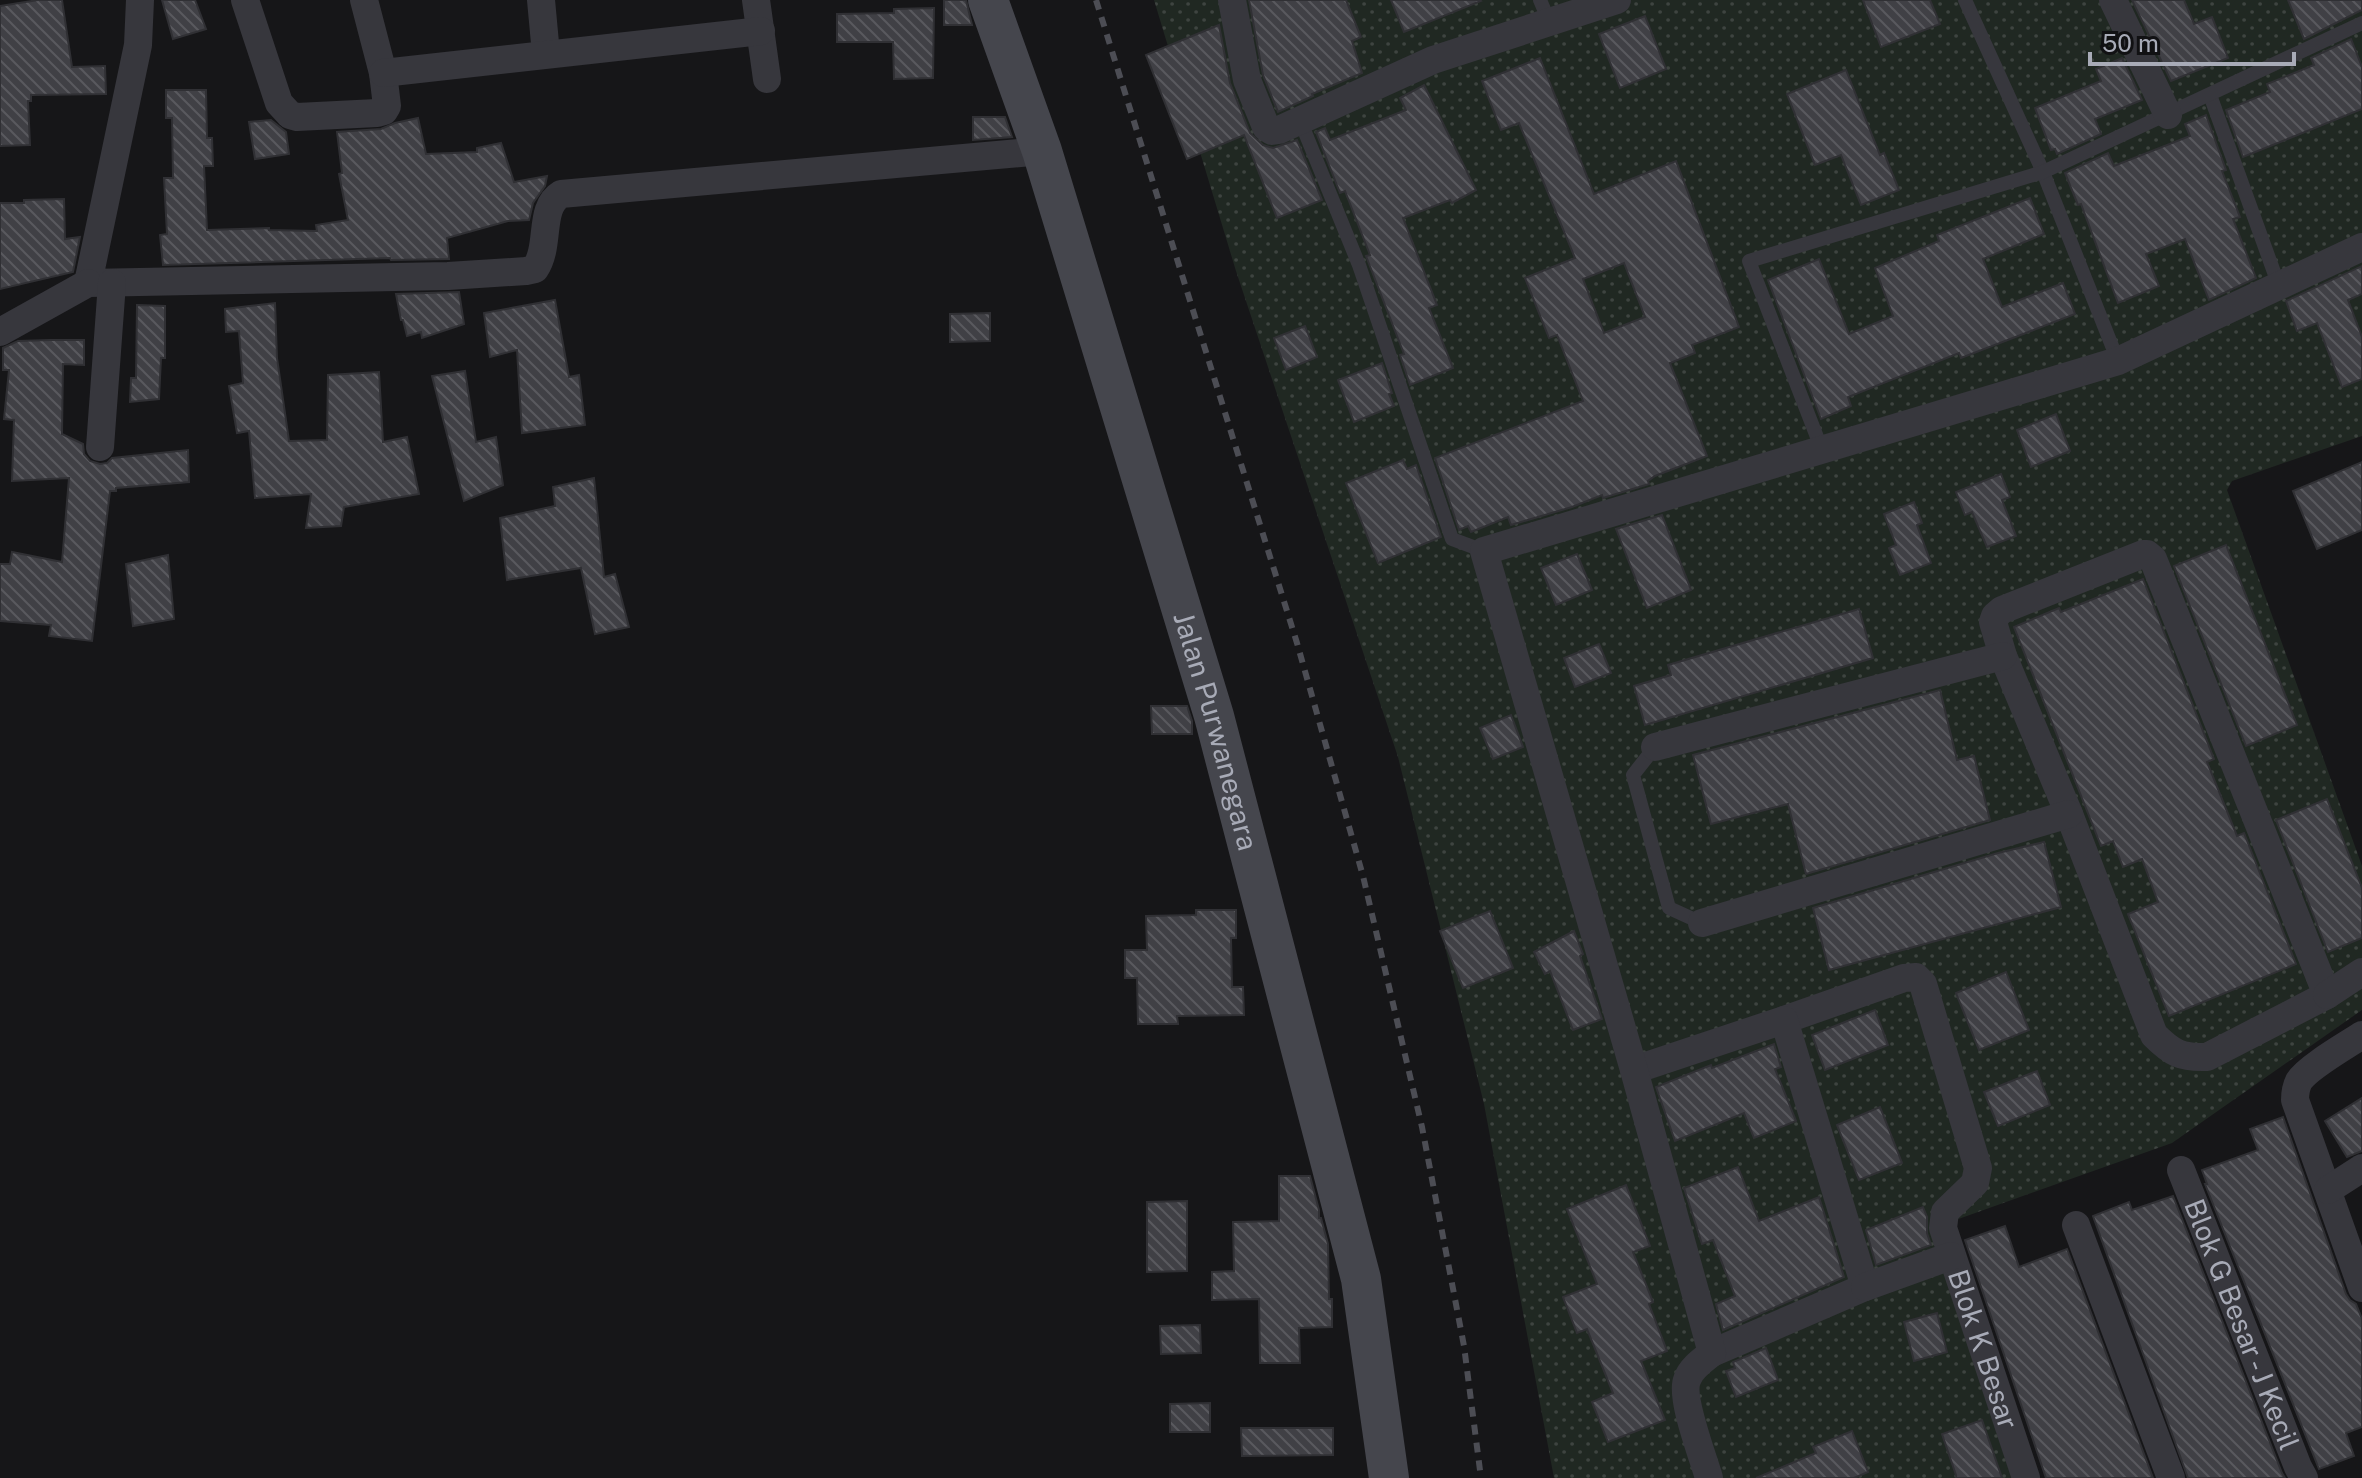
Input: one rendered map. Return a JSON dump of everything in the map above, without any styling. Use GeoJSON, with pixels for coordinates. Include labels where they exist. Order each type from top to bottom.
{"type":"FeatureCollection","features":[{"type":"Feature","properties":{"kind":"street"},"geometry":{"type":"LineString","coordinates":[[100,447],[100,283],[138,45],[140,0]]}},
{"type":"Feature","properties":{"kind":"street"},"geometry":{"type":"LineString","coordinates":[[245,0],[279,103],[290,115],[297,117],[384,111],[388,100],[364,0]]}},
{"type":"Feature","properties":{"kind":"street"},"geometry":{"type":"LineString","coordinates":[[541,0],[546,54]]}},
{"type":"Feature","properties":{"kind":"street"},"geometry":{"type":"LineString","coordinates":[[756,0],[767,79]]}},
{"type":"Feature","properties":{"kind":"street","name":"Jalan Purwanegara"},"geometry":{"type":"LineString","coordinates":[[988,0],[1042,151],[1222,746],[1361,1279],[1389,1478]]}},
{"type":"Feature","properties":{"kind":"street"},"geometry":{"type":"LineString","coordinates":[[1232,0],[1247,80],[1266,127],[1276,131],[1544,11],[1617,0]]}},
{"type":"Feature","properties":{"kind":"street"},"geometry":{"type":"LineString","coordinates":[[2113,0],[2168,115]]}},
{"type":"Feature","properties":{"kind":"street"},"geometry":{"type":"LineString","coordinates":[[383,73],[761,31]]}},
{"type":"Feature","properties":{"kind":"street"},"geometry":{"type":"LineString","coordinates":[[0,332],[100,283],[448,276],[535,269],[542,259],[548,209],[561,194],[1042,151]]}},
{"type":"Feature","properties":{"kind":"street"},"geometry":{"type":"LineString","coordinates":[[1712,1353],[1484,551],[2118,361],[2362,247]]}},
{"type":"Feature","properties":{"kind":"street"},"geometry":{"type":"LineString","coordinates":[[2327,995],[2151,556],[2143,554],[2002,610],[1995,616],[1993,622],[2003,656],[2069,814],[2154,1035],[2170,1051],[2190,1058],[2207,1057],[2327,995],[2362,972]]}},
{"type":"Feature","properties":{"kind":"street"},"geometry":{"type":"LineString","coordinates":[[1655,747],[2003,656]]}},
{"type":"Feature","properties":{"kind":"street"},"geometry":{"type":"LineString","coordinates":[[1702,923],[2069,814]]}},
{"type":"Feature","properties":{"kind":"street","name":"Blok K Besar"},"geometry":{"type":"LineString","coordinates":[[1784,1020],[1904,978],[1916,977],[1923,984],[1978,1168],[1975,1183],[1945,1212],[1943,1228],[2026,1478]]}},
{"type":"Feature","properties":{"kind":"street"},"geometry":{"type":"LineString","coordinates":[[1634,1070],[1784,1020],[1865,1287]]}},
{"type":"Feature","properties":{"kind":"street"},"geometry":{"type":"LineString","coordinates":[[2362,1035],[2308,1072],[2295,1091],[2295,1100],[2362,1288]]}},
{"type":"Feature","properties":{"kind":"street"},"geometry":{"type":"LineString","coordinates":[[2328,1190],[2362,1168]]}},
{"type":"Feature","properties":{"kind":"street","name":"Blok G Besar - J Kecil"},"geometry":{"type":"LineString","coordinates":[[2181,1170],[2304,1478]]}},
{"type":"Feature","properties":{"kind":"street"},"geometry":{"type":"LineString","coordinates":[[2076,1225],[2171,1478]]}},
{"type":"Feature","properties":{"kind":"street"},"geometry":{"type":"LineString","coordinates":[[1709,1478],[1685,1394],[1687,1379],[1695,1367],[1712,1353],[1865,1287],[1951,1256]]}},
{"type":"Feature","properties":{"kind":"lane"},"geometry":{"type":"LineString","coordinates":[[1965,0],[2043,172],[2118,361]]}},
{"type":"Feature","properties":{"kind":"lane"},"geometry":{"type":"LineString","coordinates":[[1822,450],[1749,261],[2043,172],[2362,23]]}},
{"type":"Feature","properties":{"kind":"lane"},"geometry":{"type":"LineString","coordinates":[[2210,95],[2279,286]]}},
{"type":"Feature","properties":{"kind":"lane"},"geometry":{"type":"LineString","coordinates":[[1300,120],[1359,265],[1452,539],[1484,551]]}},
{"type":"Feature","properties":{"kind":"lane"},"geometry":{"type":"LineString","coordinates":[[1655,747],[1633,775],[1669,908],[1702,923]]}},
{"type":"Feature","properties":{"kind":"shaded area"},"geometry":{"type":"Polygon","coordinates":[[[1154,0],[2362,0],[2362,436],[2232,481],[2227,490],[2362,866],[2362,1010],[2172,1143],[1936,1227],[2020,1478],[1554,1478],[1484,1104],[1398,757],[1236,271],[1154,0]]]}},
{"type":"Feature","properties":{"kind":"building"},"geometry":{"type":"Polygon","coordinates":[[[62,0],[72,67],[105,66],[106,94],[31,95],[31,101],[28,101],[30,145],[0,146],[0,6],[62,0]]]}},
{"type":"Feature","properties":{"kind":"building"},"geometry":{"type":"Polygon","coordinates":[[[162,0],[195,0],[206,29],[173,39],[162,0]]]}},
{"type":"Feature","properties":{"kind":"building"},"geometry":{"type":"Polygon","coordinates":[[[944,0],[966,0],[972,25],[944,25],[944,0]]]}},
{"type":"Feature","properties":{"kind":"building"},"geometry":{"type":"Polygon","coordinates":[[[1249,0],[1346,0],[1361,37],[1352,41],[1362,73],[1278,112],[1263,75],[1249,0]]]}},
{"type":"Feature","properties":{"kind":"building"},"geometry":{"type":"Polygon","coordinates":[[[1391,0],[1480,0],[1481,1],[1404,32],[1391,0]]]}},
{"type":"Feature","properties":{"kind":"building"},"geometry":{"type":"Polygon","coordinates":[[[1863,0],[1930,0],[1940,24],[1881,47],[1863,0]]]}},
{"type":"Feature","properties":{"kind":"building"},"geometry":{"type":"Polygon","coordinates":[[[2132,0],[2184,0],[2194,24],[2212,17],[2228,58],[2171,81],[2132,0]]]}},
{"type":"Feature","properties":{"kind":"building"},"geometry":{"type":"Polygon","coordinates":[[[2288,0],[2362,0],[2362,10],[2304,39],[2288,0]]]}},
{"type":"Feature","properties":{"kind":"building"},"geometry":{"type":"Polygon","coordinates":[[[934,8],[933,78],[894,79],[893,42],[837,42],[837,14],[894,13],[894,9],[934,8]]]}},
{"type":"Feature","properties":{"kind":"building"},"geometry":{"type":"Polygon","coordinates":[[[1645,16],[1666,69],[1620,88],[1599,34],[1645,16]]]}},
{"type":"Feature","properties":{"kind":"building"},"geometry":{"type":"Polygon","coordinates":[[[1219,25],[1230,83],[1250,133],[1263,145],[1273,148],[1297,140],[1322,200],[1277,218],[1244,135],[1187,159],[1146,55],[1219,25]]]}},
{"type":"Feature","properties":{"kind":"building"},"geometry":{"type":"Polygon","coordinates":[[[2351,39],[2362,67],[2362,109],[2243,157],[2226,110],[2270,92],[2267,84],[2314,65],[2311,58],[2351,39]]]}},
{"type":"Feature","properties":{"kind":"building"},"geometry":{"type":"Polygon","coordinates":[[[1540,58],[1594,194],[1676,161],[1739,327],[1692,345],[1695,353],[1670,363],[1707,456],[1655,476],[1648,481],[1649,484],[1603,498],[1602,495],[1511,525],[1508,517],[1471,532],[1468,526],[1459,530],[1435,458],[1583,401],[1557,335],[1549,338],[1525,278],[1575,258],[1519,123],[1501,130],[1482,81],[1540,58]],[[1624,263],[1583,279],[1604,333],[1645,317],[1624,263]]]}},
{"type":"Feature","properties":{"kind":"building"},"geometry":{"type":"Polygon","coordinates":[[[2122,58],[2142,100],[2095,119],[2101,134],[2057,154],[2055,149],[2051,150],[2035,108],[2101,81],[2096,69],[2122,58]]]}},
{"type":"Feature","properties":{"kind":"building"},"geometry":{"type":"Polygon","coordinates":[[[1846,70],[1880,155],[1884,153],[1899,190],[1861,205],[1841,155],[1815,165],[1787,94],[1846,70]]]}},
{"type":"Feature","properties":{"kind":"building"},"geometry":{"type":"Polygon","coordinates":[[[1424,85],[1476,190],[1452,203],[1450,200],[1403,218],[1437,305],[1429,308],[1453,368],[1410,385],[1400,355],[1404,354],[1366,256],[1370,255],[1345,191],[1340,193],[1316,132],[1325,128],[1330,140],[1406,110],[1400,98],[1424,85]]]}},
{"type":"Feature","properties":{"kind":"building"},"geometry":{"type":"Polygon","coordinates":[[[166,90],[206,90],[207,138],[212,138],[213,166],[204,166],[207,230],[269,228],[317,231],[316,225],[348,220],[339,174],[342,173],[337,132],[381,129],[418,118],[426,154],[477,152],[477,148],[501,143],[514,182],[547,176],[545,186],[533,203],[529,220],[508,221],[447,238],[449,259],[163,265],[160,235],[167,234],[164,178],[173,178],[172,118],[166,118],[166,90]]]}},
{"type":"Feature","properties":{"kind":"building"},"geometry":{"type":"Polygon","coordinates":[[[2206,115],[2226,170],[2222,171],[2240,217],[2233,219],[2256,278],[2209,300],[2185,239],[2146,254],[2159,286],[2118,303],[2081,204],[2078,205],[2065,173],[2108,153],[2114,166],[2190,136],[2185,124],[2206,115]]]}},
{"type":"Feature","properties":{"kind":"building"},"geometry":{"type":"Polygon","coordinates":[[[973,117],[1005,117],[1012,137],[973,140],[973,117]]]}},
{"type":"Feature","properties":{"kind":"building"},"geometry":{"type":"Polygon","coordinates":[[[271,120],[286,132],[289,154],[255,159],[249,122],[271,120]]]}},
{"type":"Feature","properties":{"kind":"building"},"geometry":{"type":"Polygon","coordinates":[[[2030,198],[2044,234],[1983,259],[2002,307],[2063,283],[2075,314],[1961,358],[1959,353],[1848,397],[1851,406],[1821,419],[1768,280],[1819,259],[1849,334],[1893,316],[1875,268],[1939,241],[1937,235],[2030,198]]]}},
{"type":"Feature","properties":{"kind":"building"},"geometry":{"type":"Polygon","coordinates":[[[64,199],[65,239],[80,237],[73,272],[0,289],[0,203],[64,199]]]}},
{"type":"Feature","properties":{"kind":"building"},"geometry":{"type":"Polygon","coordinates":[[[2362,266],[2362,294],[2348,300],[2362,337],[2362,379],[2342,387],[2317,323],[2297,331],[2286,301],[2362,266]]]}},
{"type":"Feature","properties":{"kind":"building"},"geometry":{"type":"Polygon","coordinates":[[[459,292],[464,324],[422,338],[421,332],[407,336],[396,294],[459,292]]]}},
{"type":"Feature","properties":{"kind":"building"},"geometry":{"type":"Polygon","coordinates":[[[555,300],[569,377],[579,375],[585,425],[522,433],[517,350],[490,357],[484,313],[555,300]]]}},
{"type":"Feature","properties":{"kind":"building"},"geometry":{"type":"Polygon","coordinates":[[[275,303],[277,358],[289,441],[327,440],[328,375],[379,372],[383,442],[407,437],[419,494],[344,507],[341,526],[306,528],[311,494],[255,498],[249,431],[237,433],[229,386],[243,383],[239,331],[226,332],[225,309],[275,303]]]}},
{"type":"Feature","properties":{"kind":"building"},"geometry":{"type":"Polygon","coordinates":[[[137,305],[165,306],[165,358],[161,358],[159,399],[130,402],[131,378],[136,378],[137,305]]]}},
{"type":"Feature","properties":{"kind":"building"},"geometry":{"type":"Polygon","coordinates":[[[990,313],[990,341],[950,342],[950,314],[990,313]]]}},
{"type":"Feature","properties":{"kind":"building"},"geometry":{"type":"Polygon","coordinates":[[[1305,326],[1317,357],[1286,370],[1274,338],[1305,326]]]}},
{"type":"Feature","properties":{"kind":"building"},"geometry":{"type":"Polygon","coordinates":[[[84,340],[84,365],[63,364],[62,434],[83,444],[84,454],[90,461],[100,464],[112,458],[188,450],[189,482],[110,491],[92,641],[49,636],[51,625],[0,621],[0,564],[10,564],[12,552],[62,562],[69,478],[12,481],[14,420],[4,419],[9,370],[3,370],[3,348],[18,341],[84,340]]]}},
{"type":"Feature","properties":{"kind":"building"},"geometry":{"type":"Polygon","coordinates":[[[1382,363],[1394,406],[1354,422],[1338,380],[1382,363]]]}},
{"type":"Feature","properties":{"kind":"building"},"geometry":{"type":"Polygon","coordinates":[[[465,371],[476,442],[496,437],[503,485],[464,501],[432,376],[465,371]]]}},
{"type":"Feature","properties":{"kind":"building"},"geometry":{"type":"Polygon","coordinates":[[[2056,414],[2070,451],[2031,467],[2017,430],[2056,414]]]}},
{"type":"Feature","properties":{"kind":"building"},"geometry":{"type":"Polygon","coordinates":[[[1403,460],[1407,469],[1416,465],[1441,537],[1378,563],[1346,483],[1403,460]]]}},
{"type":"Feature","properties":{"kind":"building"},"geometry":{"type":"Polygon","coordinates":[[[2362,462],[2362,530],[2317,549],[2293,491],[2362,462]]]}},
{"type":"Feature","properties":{"kind":"building"},"geometry":{"type":"Polygon","coordinates":[[[2001,474],[2010,497],[2002,500],[2016,536],[1987,547],[1972,512],[1965,515],[1956,492],[2001,474]]]}},
{"type":"Feature","properties":{"kind":"building"},"geometry":{"type":"Polygon","coordinates":[[[594,478],[604,577],[615,574],[629,627],[595,634],[581,568],[507,580],[500,518],[555,506],[553,487],[594,478]]]}},
{"type":"Feature","properties":{"kind":"building"},"geometry":{"type":"Polygon","coordinates":[[[1914,502],[1922,523],[1917,525],[1931,563],[1900,575],[1889,548],[1896,545],[1884,514],[1914,502]]]}},
{"type":"Feature","properties":{"kind":"building"},"geometry":{"type":"Polygon","coordinates":[[[1662,515],[1691,590],[1647,608],[1616,529],[1662,515]]]}},
{"type":"Feature","properties":{"kind":"building"},"geometry":{"type":"Polygon","coordinates":[[[2226,545],[2297,725],[2246,746],[2174,566],[2226,545]]]}},
{"type":"Feature","properties":{"kind":"building"},"geometry":{"type":"Polygon","coordinates":[[[1577,554],[1592,590],[1556,605],[1541,568],[1577,554]]]}},
{"type":"Feature","properties":{"kind":"building"},"geometry":{"type":"Polygon","coordinates":[[[168,555],[174,619],[133,626],[126,564],[168,555]]]}},
{"type":"Feature","properties":{"kind":"building"},"geometry":{"type":"Polygon","coordinates":[[[2143,579],[2214,759],[2207,762],[2237,836],[2244,833],[2296,964],[2169,1016],[2128,914],[2158,902],[2142,859],[2123,867],[2113,841],[2101,846],[2014,627],[2143,579]]]}},
{"type":"Feature","properties":{"kind":"building"},"geometry":{"type":"Polygon","coordinates":[[[1859,609],[1873,658],[1645,725],[1634,686],[1671,675],[1668,665],[1859,609]]]}},
{"type":"Feature","properties":{"kind":"building"},"geometry":{"type":"Polygon","coordinates":[[[1599,644],[1611,673],[1575,687],[1564,658],[1599,644]]]}},
{"type":"Feature","properties":{"kind":"building"},"geometry":{"type":"Polygon","coordinates":[[[1940,690],[1957,760],[1974,756],[1990,820],[1806,874],[1788,804],[1711,824],[1693,755],[1940,690]]]}},
{"type":"Feature","properties":{"kind":"building"},"geometry":{"type":"Polygon","coordinates":[[[1151,706],[1187,706],[1192,734],[1152,734],[1151,706]]]}},
{"type":"Feature","properties":{"kind":"building"},"geometry":{"type":"Polygon","coordinates":[[[1511,715],[1523,747],[1493,759],[1480,728],[1511,715]]]}},
{"type":"Feature","properties":{"kind":"building"},"geometry":{"type":"Polygon","coordinates":[[[2327,799],[2362,888],[2362,938],[2328,952],[2276,820],[2327,799]]]}},
{"type":"Feature","properties":{"kind":"building"},"geometry":{"type":"Polygon","coordinates":[[[2044,842],[2061,907],[1829,970],[1813,908],[2044,842]]]}},
{"type":"Feature","properties":{"kind":"building"},"geometry":{"type":"Polygon","coordinates":[[[1196,910],[1236,910],[1236,938],[1231,938],[1232,987],[1243,987],[1244,1015],[1177,1016],[1178,1024],[1138,1024],[1137,978],[1125,978],[1125,950],[1147,950],[1146,916],[1196,915],[1196,910]]]}},
{"type":"Feature","properties":{"kind":"building"},"geometry":{"type":"Polygon","coordinates":[[[1490,911],[1513,968],[1463,988],[1440,931],[1490,911]]]}},
{"type":"Feature","properties":{"kind":"building"},"geometry":{"type":"Polygon","coordinates":[[[1574,931],[1602,1019],[1573,1030],[1550,971],[1545,974],[1534,952],[1574,931]]]}},
{"type":"Feature","properties":{"kind":"building"},"geometry":{"type":"Polygon","coordinates":[[[2006,972],[2029,1030],[1979,1050],[1956,993],[2006,972]]]}},
{"type":"Feature","properties":{"kind":"building"},"geometry":{"type":"Polygon","coordinates":[[[1875,1010],[1888,1045],[1825,1070],[1812,1035],[1875,1010]]]}},
{"type":"Feature","properties":{"kind":"building"},"geometry":{"type":"Polygon","coordinates":[[[1774,1044],[1781,1067],[1775,1069],[1796,1121],[1754,1138],[1744,1113],[1675,1141],[1656,1087],[1774,1044]]]}},
{"type":"Feature","properties":{"kind":"building"},"geometry":{"type":"Polygon","coordinates":[[[2037,1071],[2050,1105],[1998,1126],[1984,1092],[2037,1071]]]}},
{"type":"Feature","properties":{"kind":"building"},"geometry":{"type":"Polygon","coordinates":[[[2362,1098],[2362,1151],[2347,1157],[2325,1121],[2362,1098]]]}},
{"type":"Feature","properties":{"kind":"building"},"geometry":{"type":"Polygon","coordinates":[[[1880,1107],[1902,1163],[1859,1180],[1837,1125],[1880,1107]]]}},
{"type":"Feature","properties":{"kind":"building"},"geometry":{"type":"Polygon","coordinates":[[[2283,1117],[2346,1294],[2356,1304],[2362,1319],[2362,1427],[2346,1433],[2354,1456],[2319,1469],[2202,1170],[2258,1150],[2250,1129],[2283,1117]]]}},
{"type":"Feature","properties":{"kind":"building"},"geometry":{"type":"Polygon","coordinates":[[[1738,1167],[1759,1221],[1819,1197],[1844,1277],[1723,1330],[1716,1304],[1735,1296],[1713,1240],[1702,1244],[1684,1188],[1738,1167]]]}},
{"type":"Feature","properties":{"kind":"building"},"geometry":{"type":"Polygon","coordinates":[[[1279,1176],[1310,1176],[1328,1244],[1332,1327],[1299,1328],[1300,1363],[1260,1363],[1259,1299],[1212,1300],[1212,1272],[1234,1271],[1233,1222],[1279,1221],[1279,1176]]]}},
{"type":"Feature","properties":{"kind":"building"},"geometry":{"type":"Polygon","coordinates":[[[1626,1185],[1650,1246],[1633,1252],[1653,1302],[1649,1304],[1667,1351],[1641,1361],[1665,1420],[1608,1442],[1592,1402],[1613,1393],[1587,1329],[1577,1333],[1563,1297],[1597,1284],[1567,1209],[1626,1185]]]}},
{"type":"Feature","properties":{"kind":"building"},"geometry":{"type":"Polygon","coordinates":[[[2173,1196],[2285,1478],[2188,1478],[2093,1216],[2129,1202],[2132,1210],[2173,1196]]]}},
{"type":"Feature","properties":{"kind":"building"},"geometry":{"type":"Polygon","coordinates":[[[1187,1201],[1187,1271],[1147,1272],[1147,1202],[1187,1201]]]}},
{"type":"Feature","properties":{"kind":"building"},"geometry":{"type":"Polygon","coordinates":[[[1923,1207],[1931,1245],[1876,1265],[1866,1230],[1923,1207]]]}},
{"type":"Feature","properties":{"kind":"building"},"geometry":{"type":"Polygon","coordinates":[[[2005,1226],[2019,1267],[2067,1249],[2153,1478],[2046,1478],[1965,1240],[2005,1226]]]}},
{"type":"Feature","properties":{"kind":"building"},"geometry":{"type":"Polygon","coordinates":[[[1937,1313],[1947,1352],[1914,1361],[1904,1322],[1937,1313]]]}},
{"type":"Feature","properties":{"kind":"building"},"geometry":{"type":"Polygon","coordinates":[[[1200,1325],[1201,1353],[1161,1354],[1160,1326],[1200,1325]]]}},
{"type":"Feature","properties":{"kind":"building"},"geometry":{"type":"Polygon","coordinates":[[[1766,1348],[1778,1380],[1736,1397],[1726,1371],[1735,1368],[1733,1362],[1766,1348]]]}},
{"type":"Feature","properties":{"kind":"building"},"geometry":{"type":"Polygon","coordinates":[[[1210,1403],[1210,1432],[1170,1432],[1170,1404],[1210,1403]]]}},
{"type":"Feature","properties":{"kind":"building"},"geometry":{"type":"Polygon","coordinates":[[[1982,1420],[2002,1478],[1957,1478],[1942,1434],[1982,1420]]]}},
{"type":"Feature","properties":{"kind":"building"},"geometry":{"type":"Polygon","coordinates":[[[1241,1428],[1333,1428],[1333,1455],[1242,1456],[1241,1428]]]}},
{"type":"Feature","properties":{"kind":"building"},"geometry":{"type":"Polygon","coordinates":[[[1852,1431],[1868,1472],[1854,1478],[1756,1478],[1816,1453],[1813,1447],[1852,1431]]]}},
{"type":"Feature","properties":{"kind":"railway"},"geometry":{"type":"LineString","coordinates":[[1096,0],[1297,643],[1363,876],[1422,1127],[1464,1346],[1481,1478]]}}]}
